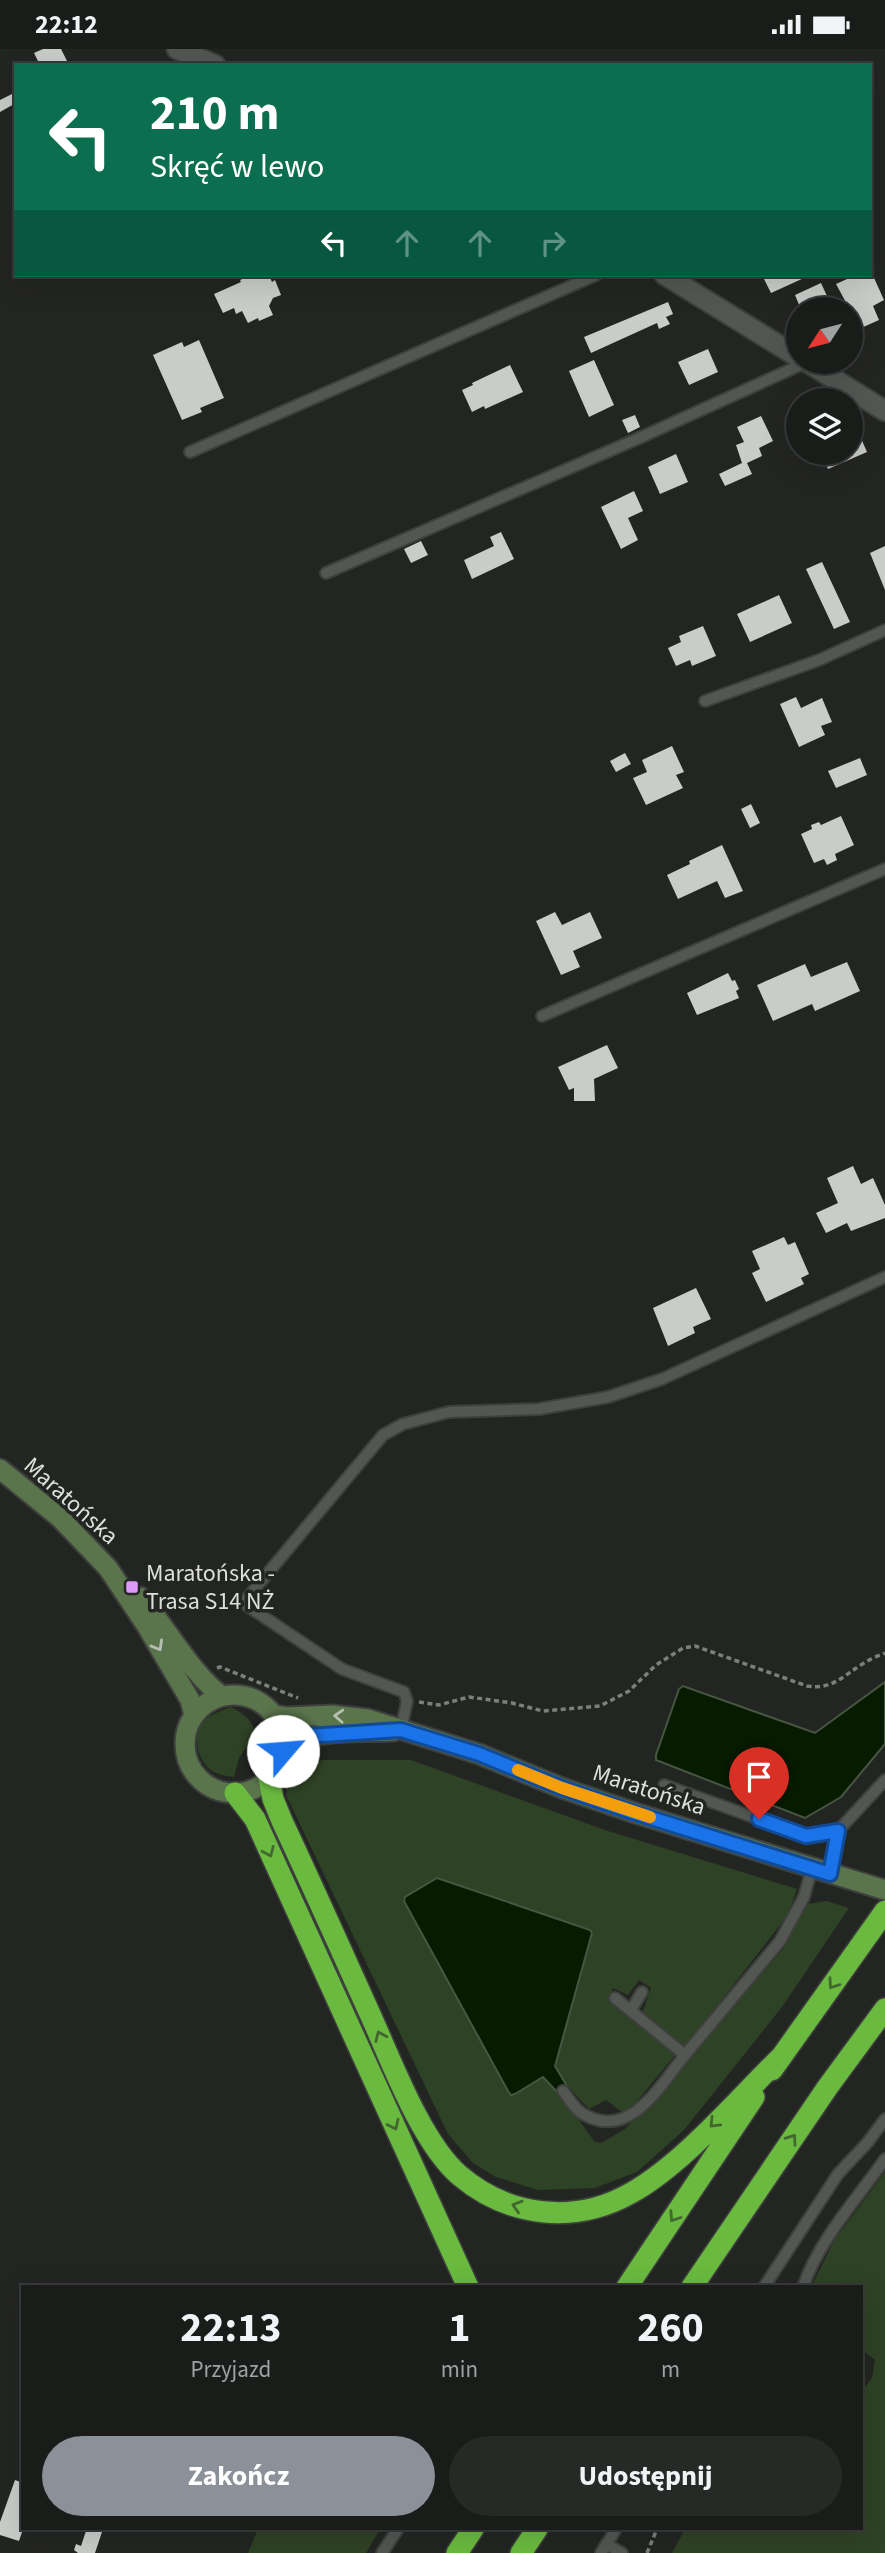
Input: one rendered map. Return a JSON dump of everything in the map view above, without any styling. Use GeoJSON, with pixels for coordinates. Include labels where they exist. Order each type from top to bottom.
{"type":"FeatureCollection","features":[{"type":"Feature","properties":{"kind":"highway"},"geometry":{"type":"LineString","coordinates":[[269,1778],[273,1799],[282,1821],[407,2098],[430,2137],[458,2174],[484,2192],[534,2212],[568,2214],[599,2207],[630,2194],[660,2174],[780,2058]]}},
{"type":"Feature","properties":{"kind":"highway"},"geometry":{"type":"LineString","coordinates":[[235,1793],[255,1819],[467,2285]]}},
{"type":"Feature","properties":{"kind":"highway"},"geometry":{"type":"LineString","coordinates":[[628,2285],[780,2058],[878,1919]]}},
{"type":"Feature","properties":{"kind":"highway"},"geometry":{"type":"LineString","coordinates":[[693,2285],[827,2088],[885,2009]]}},
{"type":"Feature","properties":{"kind":"highway"},"geometry":{"type":"LineString","coordinates":[[452,2553],[461,2530]]}},
{"type":"Feature","properties":{"kind":"highway"},"geometry":{"type":"LineString","coordinates":[[457,2553],[471,2530]]}},
{"type":"Feature","properties":{"kind":"highway"},"geometry":{"type":"LineString","coordinates":[[521,2553],[536,2530]]}},
{"type":"Feature","properties":{"kind":"main road","name":"Maratońska"},"geometry":{"type":"LineString","coordinates":[[0,1469],[60,1518],[108,1568],[132,1587],[200,1675],[222,1696]]}},
{"type":"Feature","properties":{"kind":"main road","name":"Maratońska"},"geometry":{"type":"LineString","coordinates":[[108,1568],[146,1625],[190,1700],[194,1715]]}},
{"type":"Feature","properties":{"kind":"main road"},"geometry":{"type":"LineString","coordinates":[[234,1694],[263,1704],[274,1715],[284,1739],[283,1751],[269,1778],[246,1792],[219,1791],[205,1784],[194,1772],[187,1758],[185,1742],[194,1715],[206,1703],[222,1696],[234,1694]]}},
{"type":"Feature","properties":{"kind":"main road","name":"Maratońska"},"geometry":{"type":"LineString","coordinates":[[274,1715],[368,1719],[479,1754],[562,1788],[623,1809],[885,1890]]}},
{"type":"Feature","properties":{"kind":"main road","name":"Maratońska"},"geometry":{"type":"LineString","coordinates":[[283,1751],[291,1743],[307,1736],[401,1730]]}},
{"type":"Feature","properties":{"kind":"street"},"geometry":{"type":"LineString","coordinates":[[177,49],[210,63]]}},
{"type":"Feature","properties":{"kind":"street"},"geometry":{"type":"LineString","coordinates":[[668,277],[786,350]]}},
{"type":"Feature","properties":{"kind":"street"},"geometry":{"type":"LineString","coordinates":[[828,375],[885,411]]}},
{"type":"Feature","properties":{"kind":"lane"},"geometry":{"type":"LineString","coordinates":[[190,452],[591,277]]}},
{"type":"Feature","properties":{"kind":"lane"},"geometry":{"type":"LineString","coordinates":[[326,573],[625,445],[786,372]]}},
{"type":"Feature","properties":{"kind":"lane"},"geometry":{"type":"LineString","coordinates":[[705,701],[818,660],[885,630]]}},
{"type":"Feature","properties":{"kind":"lane"},"geometry":{"type":"LineString","coordinates":[[542,1016],[885,869]]}},
{"type":"Feature","properties":{"kind":"lane"},"geometry":{"type":"LineString","coordinates":[[401,1730],[407,1701],[404,1692],[342,1669],[243,1603],[383,1435],[403,1424],[449,1412],[539,1409],[608,1397],[662,1379],[885,1277]]}},
{"type":"Feature","properties":{"kind":"lane"},"geometry":{"type":"LineString","coordinates":[[563,2091],[583,2115],[605,2122],[630,2118],[643,2106],[780,1941],[821,1871],[838,1831],[885,1780]]}},
{"type":"Feature","properties":{"kind":"lane"},"geometry":{"type":"LineString","coordinates":[[664,1785],[806,1836],[838,1831]]}},
{"type":"Feature","properties":{"kind":"lane"},"geometry":{"type":"LineString","coordinates":[[631,2010],[642,1993]]}},
{"type":"Feature","properties":{"kind":"lane"},"geometry":{"type":"LineString","coordinates":[[615,1998],[685,2055]]}},
{"type":"Feature","properties":{"kind":"lane"},"geometry":{"type":"LineString","coordinates":[[765,2285],[838,2174],[885,2119]]}},
{"type":"Feature","properties":{"kind":"lane"},"geometry":{"type":"LineString","coordinates":[[804,2285],[821,2248],[885,2159]]}},
{"type":"Feature","properties":{"kind":"lane"},"geometry":{"type":"LineString","coordinates":[[382,2553],[397,2530]]}},
{"type":"Feature","properties":{"kind":"lane"},"geometry":{"type":"LineString","coordinates":[[615,2530],[603,2549],[622,2553]]}},
{"type":"Feature","properties":{"kind":"path"},"geometry":{"type":"LineString","coordinates":[[407,1701],[439,1705],[469,1697],[543,1711],[600,1706],[629,1691],[656,1665],[683,1648],[695,1646],[807,1686],[821,1688],[836,1683],[864,1662],[885,1653]]}},
{"type":"Feature","properties":{"kind":"path"},"geometry":{"type":"LineString","coordinates":[[220,1667],[297,1697]]}},
{"type":"Feature","properties":{"kind":"path"},"geometry":{"type":"LineString","coordinates":[[648,2553],[657,2530]]}},
{"type":"Feature","properties":{"kind":"shaded area"},"geometry":{"type":"Polygon","coordinates":[[[885,1682],[885,1744],[841,1797],[805,1818],[656,1760],[679,1689],[683,1686],[815,1733],[885,1682]]]}},
{"type":"Feature","properties":{"kind":"shaded area"},"geometry":{"type":"Polygon","coordinates":[[[231,1707],[246,1717],[256,1733],[239,1758],[234,1777],[212,1771],[207,1766],[200,1754],[197,1739],[205,1720],[231,1707]]]}},
{"type":"Feature","properties":{"kind":"shaded area"},"geometry":{"type":"Polygon","coordinates":[[[322,1760],[411,1760],[608,1831],[797,1889],[788,1915],[685,2047],[642,2014],[651,1988],[639,1980],[628,1995],[613,1988],[609,1998],[675,2055],[626,2115],[606,2100],[589,2109],[567,2086],[559,2093],[595,2142],[601,2143],[625,2129],[783,1949],[806,1904],[827,1901],[849,1908],[782,2007],[684,2130],[637,2172],[595,2188],[538,2190],[496,2177],[473,2163],[448,2134],[286,1795],[289,1769],[322,1760]]]}},
{"type":"Feature","properties":{"kind":"shaded area"},"geometry":{"type":"Polygon","coordinates":[[[437,1878],[590,1930],[592,1933],[555,2066],[567,2086],[558,2093],[543,2077],[515,2094],[511,2095],[508,2091],[404,1901],[405,1897],[437,1878]]]}},
{"type":"Feature","properties":{"kind":"shaded area"},"geometry":{"type":"Polygon","coordinates":[[[885,2172],[885,2553],[672,2553],[684,2530],[863,2530],[863,2389],[872,2378],[875,2360],[863,2351],[863,2285],[812,2285],[835,2239],[885,2172]]]}},
{"type":"Feature","properties":{"kind":"shaded area"},"geometry":{"type":"Polygon","coordinates":[[[258,2530],[379,2530],[366,2553],[248,2553],[258,2530]]]}},
{"type":"Feature","properties":{"kind":"building"},"geometry":{"type":"Polygon","coordinates":[[[43,49],[61,49],[68,63],[39,63],[34,53],[43,49]]]}},
{"type":"Feature","properties":{"kind":"building"},"geometry":{"type":"Polygon","coordinates":[[[14,93],[14,104],[0,112],[0,100],[14,93]]]}},
{"type":"Feature","properties":{"kind":"building"},"geometry":{"type":"Polygon","coordinates":[[[872,273],[884,300],[873,306],[879,320],[863,327],[863,297],[843,297],[836,284],[852,277],[872,277],[872,273]]]}},
{"type":"Feature","properties":{"kind":"building"},"geometry":{"type":"Polygon","coordinates":[[[247,277],[270,277],[272,282],[275,280],[281,295],[273,298],[269,306],[273,315],[248,323],[242,311],[236,314],[234,308],[223,313],[214,294],[241,282],[240,280],[247,277]]]}},
{"type":"Feature","properties":{"kind":"building"},"geometry":{"type":"Polygon","coordinates":[[[763,277],[804,277],[804,278],[771,293],[763,277]]]}},
{"type":"Feature","properties":{"kind":"building"},"geometry":{"type":"Polygon","coordinates":[[[821,283],[827,296],[796,297],[795,295],[821,283]]]}},
{"type":"Feature","properties":{"kind":"building"},"geometry":{"type":"Polygon","coordinates":[[[668,302],[673,314],[666,317],[670,324],[659,329],[657,323],[591,353],[584,337],[668,302]]]}},
{"type":"Feature","properties":{"kind":"building"},"geometry":{"type":"Polygon","coordinates":[[[199,340],[224,398],[200,408],[202,412],[182,420],[153,355],[182,342],[184,347],[199,340]]]}},
{"type":"Feature","properties":{"kind":"building"},"geometry":{"type":"Polygon","coordinates":[[[708,349],[718,372],[689,385],[678,362],[708,349]]]}},
{"type":"Feature","properties":{"kind":"building"},"geometry":{"type":"Polygon","coordinates":[[[594,360],[614,405],[589,417],[569,371],[594,360]]]}},
{"type":"Feature","properties":{"kind":"building"},"geometry":{"type":"Polygon","coordinates":[[[510,365],[523,392],[472,412],[462,390],[510,365]]]}},
{"type":"Feature","properties":{"kind":"building"},"geometry":{"type":"Polygon","coordinates":[[[635,415],[640,427],[628,433],[622,420],[635,415]]]}},
{"type":"Feature","properties":{"kind":"building"},"geometry":{"type":"Polygon","coordinates":[[[761,416],[773,441],[759,448],[762,456],[747,463],[752,474],[725,486],[719,474],[742,463],[736,445],[744,442],[737,427],[761,416]]]}},
{"type":"Feature","properties":{"kind":"building"},"geometry":{"type":"Polygon","coordinates":[[[676,454],[688,482],[660,494],[648,467],[676,454]]]}},
{"type":"Feature","properties":{"kind":"building"},"geometry":{"type":"Polygon","coordinates":[[[634,491],[643,511],[628,518],[638,540],[621,549],[601,507],[634,491]]]}},
{"type":"Feature","properties":{"kind":"building"},"geometry":{"type":"Polygon","coordinates":[[[501,532],[514,559],[472,579],[464,560],[494,546],[490,537],[501,532]]]}},
{"type":"Feature","properties":{"kind":"building"},"geometry":{"type":"Polygon","coordinates":[[[421,541],[428,555],[411,563],[404,549],[421,541]]]}},
{"type":"Feature","properties":{"kind":"building"},"geometry":{"type":"Polygon","coordinates":[[[885,546],[885,590],[870,553],[885,546]]]}},
{"type":"Feature","properties":{"kind":"building"},"geometry":{"type":"Polygon","coordinates":[[[822,562],[850,622],[834,629],[806,569],[822,562]]]}},
{"type":"Feature","properties":{"kind":"building"},"geometry":{"type":"Polygon","coordinates":[[[779,595],[792,623],[750,642],[737,614],[779,595]]]}},
{"type":"Feature","properties":{"kind":"building"},"geometry":{"type":"Polygon","coordinates":[[[703,626],[716,656],[692,666],[690,660],[676,666],[668,648],[681,642],[679,636],[703,626]]]}},
{"type":"Feature","properties":{"kind":"building"},"geometry":{"type":"Polygon","coordinates":[[[796,697],[801,708],[822,698],[832,722],[821,726],[825,735],[799,747],[780,704],[796,697]]]}},
{"type":"Feature","properties":{"kind":"building"},"geometry":{"type":"Polygon","coordinates":[[[672,746],[684,772],[676,775],[683,788],[646,805],[633,778],[647,772],[642,760],[672,746]]]}},
{"type":"Feature","properties":{"kind":"building"},"geometry":{"type":"Polygon","coordinates":[[[625,753],[631,764],[616,772],[610,761],[625,753]]]}},
{"type":"Feature","properties":{"kind":"building"},"geometry":{"type":"Polygon","coordinates":[[[860,758],[867,775],[836,788],[828,771],[860,758]]]}},
{"type":"Feature","properties":{"kind":"building"},"geometry":{"type":"Polygon","coordinates":[[[751,804],[760,823],[750,828],[741,809],[751,804]]]}},
{"type":"Feature","properties":{"kind":"building"},"geometry":{"type":"Polygon","coordinates":[[[841,816],[854,845],[835,854],[837,860],[827,865],[824,859],[814,863],[801,834],[812,829],[811,825],[819,822],[821,825],[841,816]]]}},
{"type":"Feature","properties":{"kind":"building"},"geometry":{"type":"Polygon","coordinates":[[[722,845],[743,891],[725,898],[717,881],[678,899],[667,875],[722,845]]]}},
{"type":"Feature","properties":{"kind":"building"},"geometry":{"type":"Polygon","coordinates":[[[555,912],[562,925],[590,912],[602,938],[573,951],[580,967],[561,975],[536,921],[555,912]]]}},
{"type":"Feature","properties":{"kind":"building"},"geometry":{"type":"Polygon","coordinates":[[[847,962],[860,991],[815,1011],[812,1004],[773,1021],[757,985],[805,964],[811,977],[847,962]]]}},
{"type":"Feature","properties":{"kind":"building"},"geometry":{"type":"Polygon","coordinates":[[[728,973],[739,989],[736,991],[739,998],[697,1015],[687,993],[728,973]]]}},
{"type":"Feature","properties":{"kind":"building"},"geometry":{"type":"Polygon","coordinates":[[[607,1045],[618,1068],[594,1079],[595,1101],[574,1101],[574,1088],[569,1090],[558,1067],[607,1045]]]}},
{"type":"Feature","properties":{"kind":"building"},"geometry":{"type":"Polygon","coordinates":[[[853,1166],[861,1184],[873,1178],[885,1205],[885,1218],[851,1231],[847,1223],[826,1233],[816,1213],[838,1203],[827,1178],[853,1166]]]}},
{"type":"Feature","properties":{"kind":"building"},"geometry":{"type":"Polygon","coordinates":[[[784,1237],[788,1245],[795,1242],[809,1274],[801,1278],[804,1284],[766,1302],[752,1273],[760,1269],[752,1251],[784,1237]]]}},
{"type":"Feature","properties":{"kind":"building"},"geometry":{"type":"Polygon","coordinates":[[[696,1288],[711,1319],[693,1327],[695,1333],[668,1346],[653,1308],[696,1288]]]}},
{"type":"Feature","properties":{"kind":"building"},"geometry":{"type":"Polygon","coordinates":[[[15,2480],[21,2482],[23,2530],[19,2541],[0,2535],[0,2522],[15,2480]]]}},
{"type":"Feature","properties":{"kind":"building"},"geometry":{"type":"Polygon","coordinates":[[[84,2530],[103,2530],[95,2553],[78,2553],[74,2550],[76,2544],[81,2546],[86,2531],[84,2530]]]}},
{"type":"Feature","properties":{"kind":"slow traffic"},"geometry":{"type":"LineString","coordinates":[[518,1770],[562,1788],[650,1817]]}},
{"type":"Feature","properties":{"kind":"place","name":"Maratońska - Trasa S14 NŻ"},"geometry":{"type":"Point","coordinates":[132,1587]}},
{"type":"Feature","properties":{"kind":"route"},"geometry":{"type":"LineString","coordinates":[[283,1751],[291,1743],[307,1736],[401,1730],[479,1754],[562,1788],[635,1813],[830,1874],[838,1831],[806,1836],[759,1819]]}}]}
